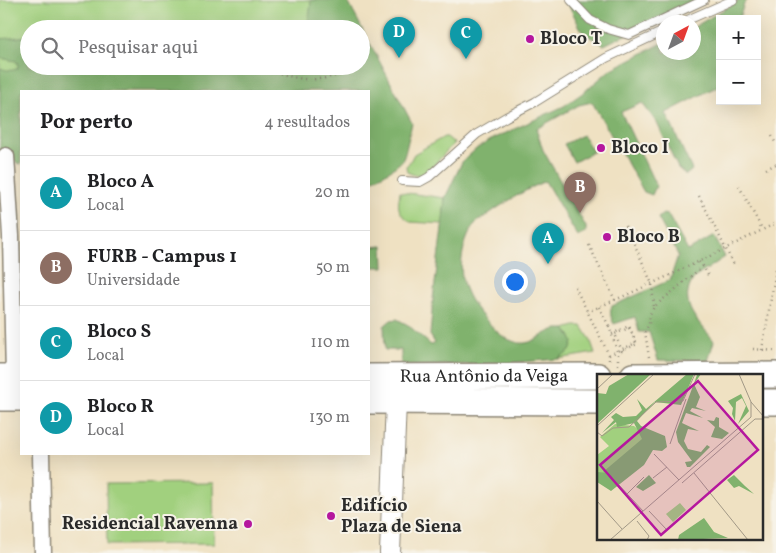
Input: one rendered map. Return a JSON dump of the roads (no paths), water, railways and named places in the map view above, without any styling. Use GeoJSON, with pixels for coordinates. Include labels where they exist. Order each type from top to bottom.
{"type":"FeatureCollection","features":[{"type":"Feature","properties":{"kind":"main road"},"geometry":{"type":"LineString","coordinates":[[655,374],[776,363]]}},
{"type":"Feature","properties":{"kind":"main road"},"geometry":{"type":"LineString","coordinates":[[396,376],[396,402]]}},
{"type":"Feature","properties":{"kind":"main road","name":"Rua Antônio da Veiga"},"geometry":{"type":"LineString","coordinates":[[370,377],[597,376]]}},
{"type":"Feature","properties":{"kind":"main road"},"geometry":{"type":"LineString","coordinates":[[0,398],[14,382]]}},
{"type":"Feature","properties":{"kind":"main road","name":"Rua Antônio da Veiga"},"geometry":{"type":"LineString","coordinates":[[370,401],[597,402]]}},
{"type":"Feature","properties":{"kind":"street"},"geometry":{"type":"LineString","coordinates":[[6,156],[16,235],[14,382]]}},
{"type":"Feature","properties":{"kind":"street"},"geometry":{"type":"LineString","coordinates":[[390,553],[396,402]]}},
{"type":"Feature","properties":{"kind":"street"},"geometry":{"type":"LineString","coordinates":[[41,455],[43,553]]}},
{"type":"Feature","properties":{"kind":"lane"},"geometry":{"type":"LineString","coordinates":[[571,0],[590,20],[608,29],[629,35],[704,0]]}},
{"type":"Feature","properties":{"kind":"lane"},"geometry":{"type":"LineString","coordinates":[[699,15],[733,0]]}},
{"type":"Feature","properties":{"kind":"lane"},"geometry":{"type":"LineString","coordinates":[[402,181],[420,182],[429,177],[476,134],[535,102],[606,58],[656,35]]}},
{"type":"Feature","properties":{"kind":"place","name":"Bloco T"},"geometry":{"type":"Point","coordinates":[530,39]}},
{"type":"Feature","properties":{"kind":"place","name":"Bloco R"},"geometry":{"type":"Point","coordinates":[399,58]}},
{"type":"Feature","properties":{"kind":"place","name":"Bloco S"},"geometry":{"type":"Point","coordinates":[466,59]}},
{"type":"Feature","properties":{"kind":"place","name":"Bloco I"},"geometry":{"type":"Point","coordinates":[601,148]}},
{"type":"Feature","properties":{"kind":"place","name":"FURB - Campus 1"},"geometry":{"type":"Point","coordinates":[580,213]}},
{"type":"Feature","properties":{"kind":"place","name":"Bloco B"},"geometry":{"type":"Point","coordinates":[607,237]}},
{"type":"Feature","properties":{"kind":"place","name":"Bloco A"},"geometry":{"type":"Point","coordinates":[548,264]}},
{"type":"Feature","properties":{"kind":"place","name":"Edifício Plaza de Siena"},"geometry":{"type":"Point","coordinates":[331,516]}},
{"type":"Feature","properties":{"kind":"place","name":"Residencial Ravenna"},"geometry":{"type":"Point","coordinates":[248,524]}}]}
